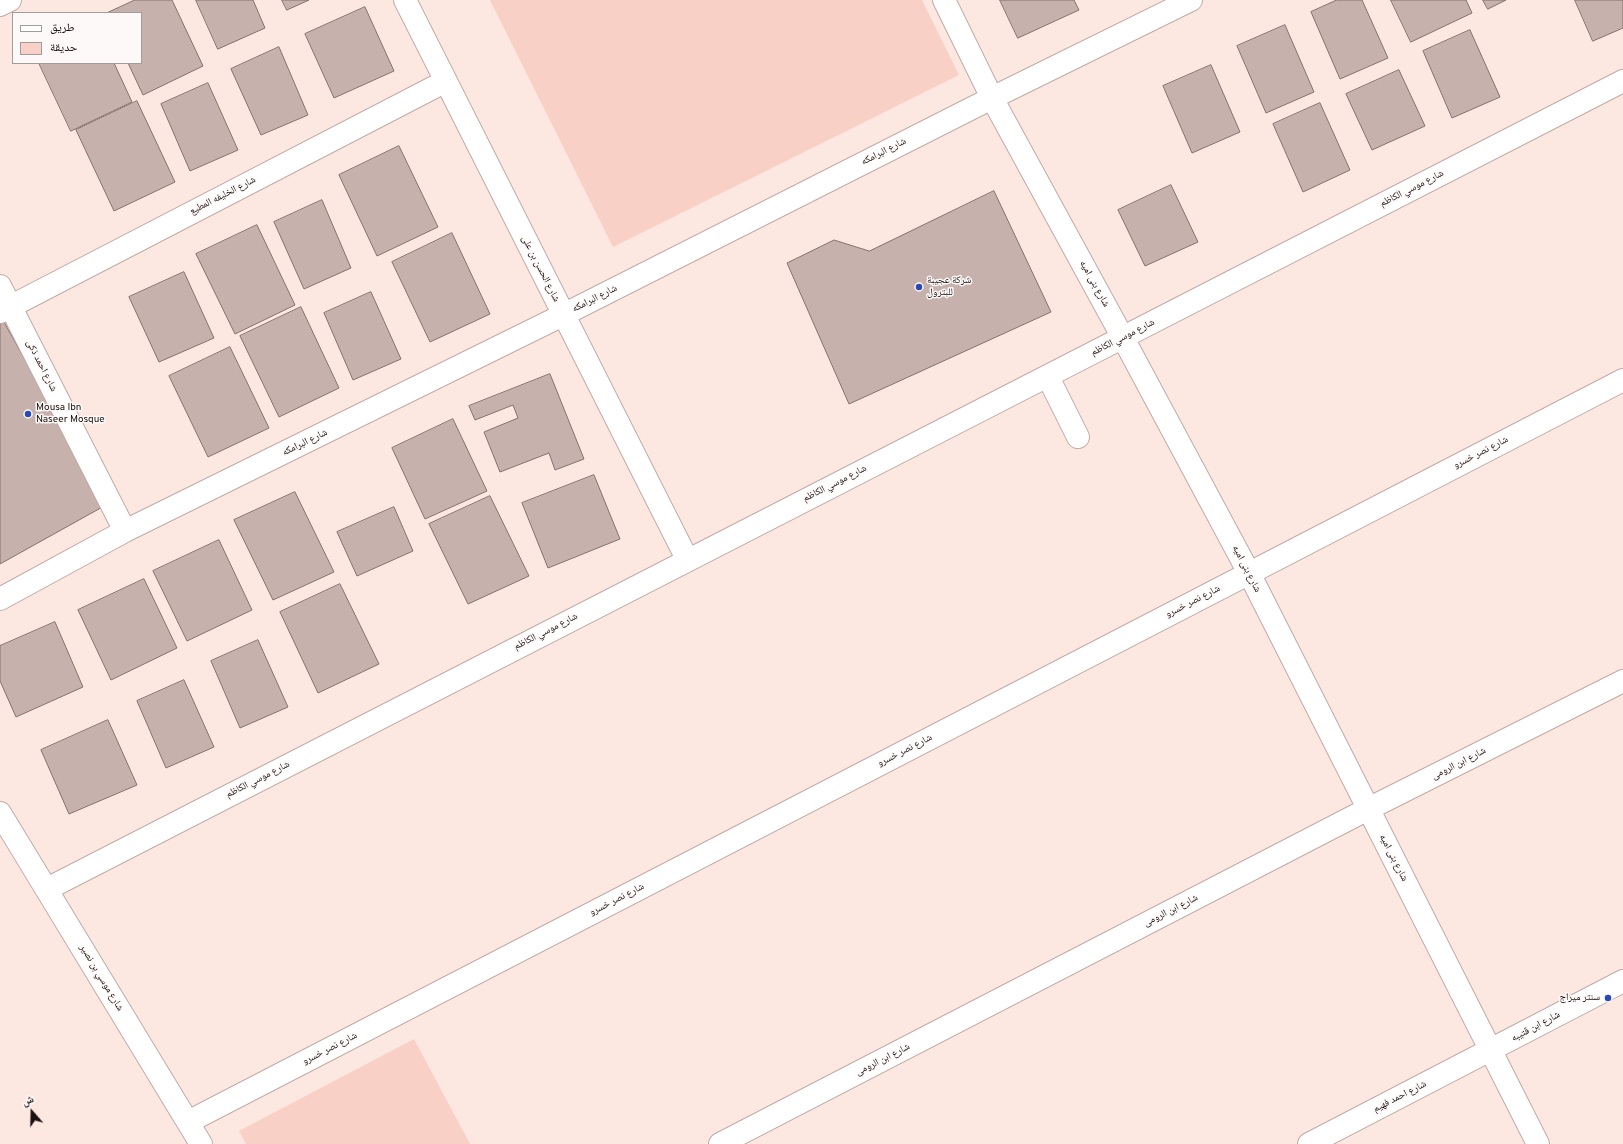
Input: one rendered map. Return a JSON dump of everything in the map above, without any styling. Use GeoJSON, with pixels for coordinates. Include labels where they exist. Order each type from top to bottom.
{"type":"FeatureCollection","features":[{"type":"Feature","properties":{"kind":"street"},"geometry":{"type":"LineString","coordinates":[[0,5],[10,0]]}},
{"type":"Feature","properties":{"kind":"street","name":"شارع الحسن بن على"},"geometry":{"type":"LineString","coordinates":[[405,0],[686,559]]}},
{"type":"Feature","properties":{"kind":"street","name":"شارع بنى اميه"},"geometry":{"type":"LineString","coordinates":[[944,0],[992,98],[1123,338],[1248,573],[1538,1144]]}},
{"type":"Feature","properties":{"kind":"street","name":"شارع البرامكه"},"geometry":{"type":"LineString","coordinates":[[0,599],[125,531],[563,315],[992,98],[1191,0]]}},
{"type":"Feature","properties":{"kind":"street","name":"شارع الخليفه المطيع"},"geometry":{"type":"LineString","coordinates":[[5,309],[446,81]]}},
{"type":"Feature","properties":{"kind":"street","name":"شارع موسي الكاظم"},"geometry":{"type":"LineString","coordinates":[[47,889],[686,559],[1048,377],[1623,81]]}},
{"type":"Feature","properties":{"kind":"street","name":"شارع احمد ذكى"},"geometry":{"type":"LineString","coordinates":[[0,286],[5,309],[125,531]]}},
{"type":"Feature","properties":{"kind":"street"},"geometry":{"type":"LineString","coordinates":[[1048,377],[1078,437]]}},
{"type":"Feature","properties":{"kind":"street","name":"شارع نصر خسرو"},"geometry":{"type":"LineString","coordinates":[[188,1122],[1623,380]]}},
{"type":"Feature","properties":{"kind":"street","name":"شارع ابن الرومى"},"geometry":{"type":"LineString","coordinates":[[720,1144],[1368,809],[1623,681]]}},
{"type":"Feature","properties":{"kind":"street","name":"شارع موسي بن نصير"},"geometry":{"type":"LineString","coordinates":[[0,813],[201,1144]]}},
{"type":"Feature","properties":{"kind":"street","name":"شارع ابن قتيبه"},"geometry":{"type":"LineString","coordinates":[[1491,1051],[1623,982]]}},
{"type":"Feature","properties":{"kind":"street","name":"شارع احمد فهيم"},"geometry":{"type":"LineString","coordinates":[[1310,1144],[1491,1051]]}},
{"type":"Feature","properties":{"kind":"green space"},"geometry":{"type":"Polygon","coordinates":[[[490,0],[922,0],[959,75],[613,247],[490,0]]]}},
{"type":"Feature","properties":{"kind":"green space"},"geometry":{"type":"Polygon","coordinates":[[[414,1039],[470,1144],[246,1144],[239,1131],[414,1039]]]}},
{"type":"Feature","properties":{"kind":"building"},"geometry":{"type":"Polygon","coordinates":[[[135,0],[172,0],[203,66],[143,95],[128,64],[142,64],[142,12],[109,12],[135,0]]]}},
{"type":"Feature","properties":{"kind":"building"},"geometry":{"type":"Polygon","coordinates":[[[196,0],[253,0],[265,28],[218,49],[196,0]]]}},
{"type":"Feature","properties":{"kind":"building"},"geometry":{"type":"Polygon","coordinates":[[[282,0],[309,0],[287,10],[282,0]]]}},
{"type":"Feature","properties":{"kind":"building"},"geometry":{"type":"Polygon","coordinates":[[[1000,0],[1074,0],[1079,10],[1018,38],[1000,0]]]}},
{"type":"Feature","properties":{"kind":"building"},"geometry":{"type":"Polygon","coordinates":[[[1337,0],[1362,0],[1388,58],[1340,79],[1311,12],[1337,0]]]}},
{"type":"Feature","properties":{"kind":"building"},"geometry":{"type":"Polygon","coordinates":[[[1391,0],[1466,0],[1472,13],[1411,42],[1391,0]]]}},
{"type":"Feature","properties":{"kind":"building"},"geometry":{"type":"Polygon","coordinates":[[[1483,0],[1506,0],[1488,9],[1483,0]]]}},
{"type":"Feature","properties":{"kind":"building"},"geometry":{"type":"Polygon","coordinates":[[[1575,0],[1623,0],[1623,28],[1593,41],[1575,0]]]}},
{"type":"Feature","properties":{"kind":"building"},"geometry":{"type":"Polygon","coordinates":[[[365,7],[394,71],[334,98],[305,34],[365,7]]]}},
{"type":"Feature","properties":{"kind":"building"},"geometry":{"type":"Polygon","coordinates":[[[1285,25],[1314,92],[1266,113],[1237,46],[1285,25]]]}},
{"type":"Feature","properties":{"kind":"building"},"geometry":{"type":"Polygon","coordinates":[[[1470,30],[1500,97],[1452,118],[1423,51],[1470,30]]]}},
{"type":"Feature","properties":{"kind":"building"},"geometry":{"type":"Polygon","coordinates":[[[279,47],[308,115],[261,135],[231,69],[279,47]]]}},
{"type":"Feature","properties":{"kind":"building"},"geometry":{"type":"Polygon","coordinates":[[[39,64],[114,64],[132,102],[71,131],[39,64]]]}},
{"type":"Feature","properties":{"kind":"building"},"geometry":{"type":"Polygon","coordinates":[[[1211,65],[1240,132],[1192,153],[1163,86],[1211,65]]]}},
{"type":"Feature","properties":{"kind":"building"},"geometry":{"type":"Polygon","coordinates":[[[1399,70],[1425,126],[1372,150],[1346,94],[1399,70]]]}},
{"type":"Feature","properties":{"kind":"building"},"geometry":{"type":"Polygon","coordinates":[[[208,83],[238,150],[190,171],[161,104],[208,83]]]}},
{"type":"Feature","properties":{"kind":"building"},"geometry":{"type":"Polygon","coordinates":[[[137,101],[175,182],[114,211],[76,130],[137,101]]]}},
{"type":"Feature","properties":{"kind":"building"},"geometry":{"type":"Polygon","coordinates":[[[1320,103],[1350,170],[1303,192],[1273,124],[1320,103]]]}},
{"type":"Feature","properties":{"kind":"building"},"geometry":{"type":"Polygon","coordinates":[[[399,146],[438,227],[377,256],[339,175],[399,146]]]}},
{"type":"Feature","properties":{"kind":"building"},"geometry":{"type":"Polygon","coordinates":[[[1171,185],[1198,242],[1145,266],[1118,210],[1171,185]]]}},
{"type":"Feature","properties":{"kind":"building","name":"شركة عجيبة للبترول"},"geometry":{"type":"Polygon","coordinates":[[[994,191],[1051,312],[849,404],[787,263],[834,240],[869,251],[994,191]]]}},
{"type":"Feature","properties":{"kind":"building"},"geometry":{"type":"Polygon","coordinates":[[[322,200],[351,268],[304,289],[274,222],[322,200]]]}},
{"type":"Feature","properties":{"kind":"building"},"geometry":{"type":"Polygon","coordinates":[[[257,225],[295,305],[235,334],[196,254],[257,225]]]}},
{"type":"Feature","properties":{"kind":"building"},"geometry":{"type":"Polygon","coordinates":[[[452,233],[490,314],[430,342],[392,262],[452,233]]]}},
{"type":"Feature","properties":{"kind":"building"},"geometry":{"type":"Polygon","coordinates":[[[184,272],[214,338],[159,362],[129,297],[184,272]]]}},
{"type":"Feature","properties":{"kind":"building"},"geometry":{"type":"Polygon","coordinates":[[[371,292],[401,359],[353,380],[324,313],[371,292]]]}},
{"type":"Feature","properties":{"kind":"building"},"geometry":{"type":"Polygon","coordinates":[[[301,307],[339,388],[279,417],[240,336],[301,307]]]}},
{"type":"Feature","properties":{"kind":"building","name":"Mousa Ibn Naseer Mosque"},"geometry":{"type":"Polygon","coordinates":[[[4,322],[106,505],[0,564],[0,324],[4,322]]]}},
{"type":"Feature","properties":{"kind":"building"},"geometry":{"type":"Polygon","coordinates":[[[230,347],[269,428],[208,457],[169,376],[230,347]]]}},
{"type":"Feature","properties":{"kind":"building"},"geometry":{"type":"Polygon","coordinates":[[[550,374],[584,459],[555,470],[549,453],[500,472],[484,432],[518,418],[513,405],[475,420],[469,406],[550,374]]]}},
{"type":"Feature","properties":{"kind":"building"},"geometry":{"type":"Polygon","coordinates":[[[453,419],[487,491],[425,519],[392,448],[453,419]]]}},
{"type":"Feature","properties":{"kind":"building"},"geometry":{"type":"Polygon","coordinates":[[[594,475],[620,539],[548,568],[522,503],[594,475]]]}},
{"type":"Feature","properties":{"kind":"building"},"geometry":{"type":"Polygon","coordinates":[[[295,492],[334,572],[273,600],[234,520],[295,492]]]}},
{"type":"Feature","properties":{"kind":"building"},"geometry":{"type":"Polygon","coordinates":[[[490,496],[529,576],[468,604],[429,524],[490,496]]]}},
{"type":"Feature","properties":{"kind":"building"},"geometry":{"type":"Polygon","coordinates":[[[394,507],[413,551],[357,576],[337,532],[394,507]]]}},
{"type":"Feature","properties":{"kind":"building"},"geometry":{"type":"Polygon","coordinates":[[[219,540],[252,610],[187,641],[153,571],[219,540]]]}},
{"type":"Feature","properties":{"kind":"building"},"geometry":{"type":"Polygon","coordinates":[[[144,579],[177,648],[111,680],[78,610],[144,579]]]}},
{"type":"Feature","properties":{"kind":"building"},"geometry":{"type":"Polygon","coordinates":[[[340,584],[379,664],[318,693],[280,612],[340,584]]]}},
{"type":"Feature","properties":{"kind":"building"},"geometry":{"type":"Polygon","coordinates":[[[55,622],[83,687],[16,717],[0,681],[0,646],[55,622]]]}},
{"type":"Feature","properties":{"kind":"building"},"geometry":{"type":"Polygon","coordinates":[[[258,640],[288,707],[240,728],[211,661],[258,640]]]}},
{"type":"Feature","properties":{"kind":"building"},"geometry":{"type":"Polygon","coordinates":[[[184,680],[214,747],[166,768],[137,701],[184,680]]]}},
{"type":"Feature","properties":{"kind":"building"},"geometry":{"type":"Polygon","coordinates":[[[108,720],[137,785],[69,814],[41,750],[108,720]]]}},
{"type":"Feature","properties":{"kind":"place","name":"شركة عجيبة للبترول"},"geometry":{"type":"Point","coordinates":[919,287]}},
{"type":"Feature","properties":{"kind":"place","name":"Mousa Ibn Naseer Mosque"},"geometry":{"type":"Point","coordinates":[28,414]}},
{"type":"Feature","properties":{"kind":"place","name":"سنتر ميراج"},"geometry":{"type":"Point","coordinates":[1608,998]}}]}
